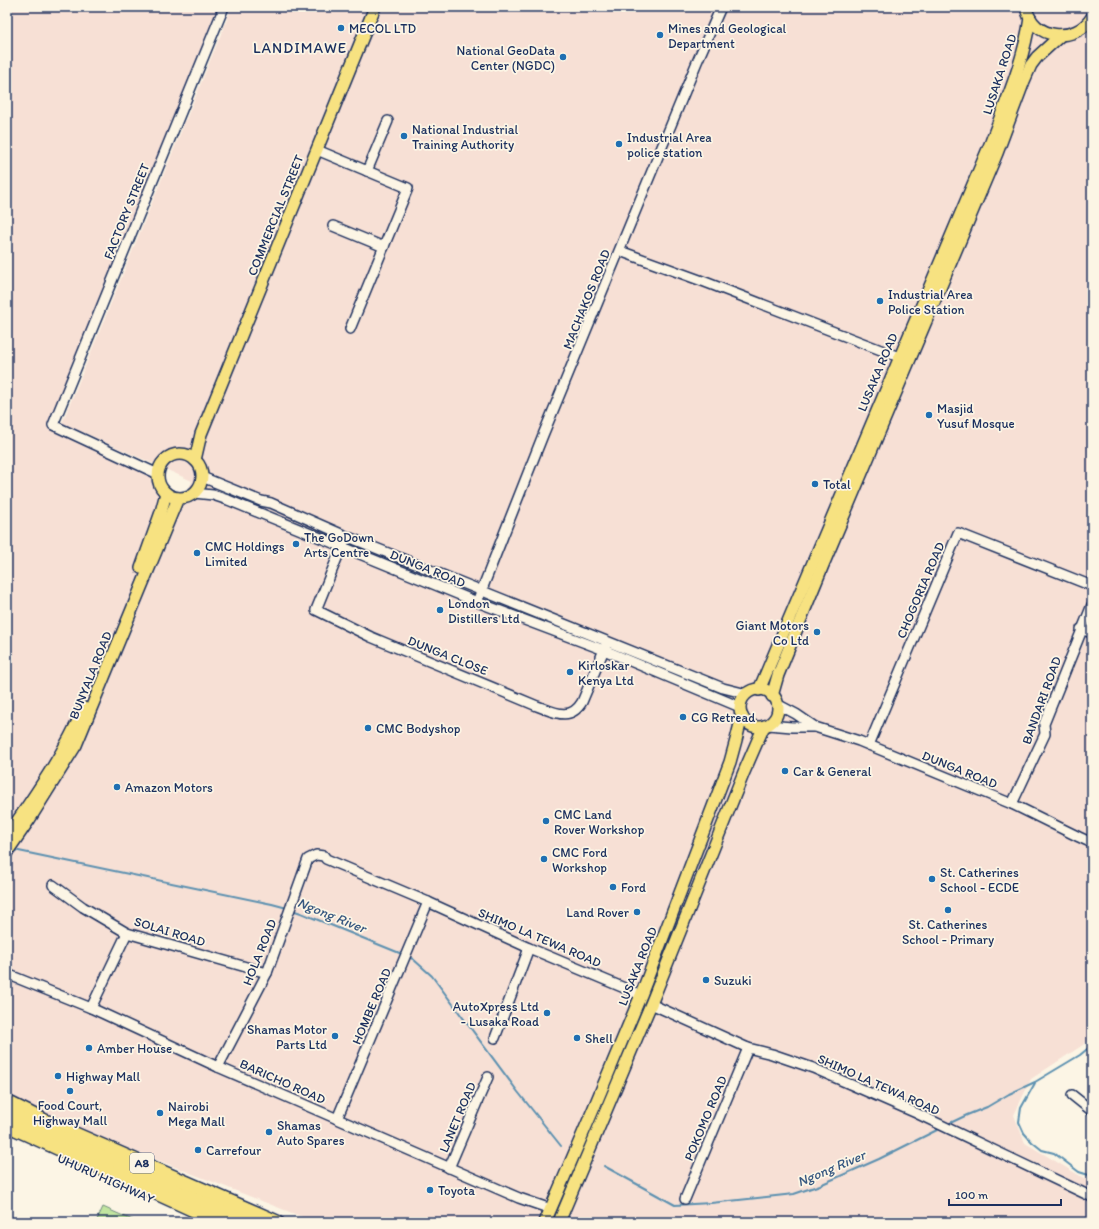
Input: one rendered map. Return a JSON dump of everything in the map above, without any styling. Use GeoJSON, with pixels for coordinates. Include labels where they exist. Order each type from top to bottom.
{"type":"FeatureCollection","features":[{"type":"Feature","properties":{"kind":"highway","name":"A8"},"geometry":{"type":"LineString","coordinates":[[7,1102],[44,1120],[277,1222]]}},
{"type":"Feature","properties":{"kind":"highway"},"geometry":{"type":"LineString","coordinates":[[7,1113],[180,1193],[247,1222]]}},
{"type":"Feature","properties":{"kind":"highway"},"geometry":{"type":"LineString","coordinates":[[7,1125],[220,1222]]}},
{"type":"Feature","properties":{"kind":"highway","name":"UHURU HIGHWAY"},"geometry":{"type":"LineString","coordinates":[[7,1134],[206,1222]]}},
{"type":"Feature","properties":{"kind":"main road","name":"COMMERCIAL STREET"},"geometry":{"type":"LineString","coordinates":[[195,460],[201,434],[375,7]]}},
{"type":"Feature","properties":{"kind":"main road"},"geometry":{"type":"LineString","coordinates":[[1026,7],[1030,18],[1036,26],[1043,31],[1052,34],[1070,34],[1085,26],[1092,17]]}},
{"type":"Feature","properties":{"kind":"main road","name":"LUSAKA ROAD"},"geometry":{"type":"LineString","coordinates":[[758,690],[991,142],[1022,58],[1030,18]]}},
{"type":"Feature","properties":{"kind":"main road"},"geometry":{"type":"LineString","coordinates":[[1077,31],[1092,29]]}},
{"type":"Feature","properties":{"kind":"main road","name":"LUSAKA ROAD"},"geometry":{"type":"LineString","coordinates":[[775,700],[778,675],[822,565],[994,160],[1031,65],[1043,51],[1061,35]]}},
{"type":"Feature","properties":{"kind":"main road","name":"COMMERCIAL STREET"},"geometry":{"type":"LineString","coordinates":[[182,454],[201,434]]}},
{"type":"Feature","properties":{"kind":"main road"},"geometry":{"type":"LineString","coordinates":[[182,454],[195,460],[202,470],[200,486],[194,494],[178,498],[171,496],[161,488],[158,474],[161,466],[166,460],[173,455],[182,454]]}},
{"type":"Feature","properties":{"kind":"main road","name":"BUNYALA ROAD"},"geometry":{"type":"LineString","coordinates":[[7,836],[56,764],[80,718],[142,566],[166,493]]}},
{"type":"Feature","properties":{"kind":"main road","name":"BUNYALA ROAD"},"geometry":{"type":"LineString","coordinates":[[7,852],[76,745],[178,498]]}},
{"type":"Feature","properties":{"kind":"main road"},"geometry":{"type":"LineString","coordinates":[[758,690],[765,691],[775,700],[777,710],[773,721],[766,726],[756,727],[745,721],[741,712],[743,698],[752,691],[758,690]]}},
{"type":"Feature","properties":{"kind":"main road","name":"LUSAKA ROAD"},"geometry":{"type":"LineString","coordinates":[[545,1222],[641,995],[730,762],[741,712]]}},
{"type":"Feature","properties":{"kind":"main road","name":"LUSAKA ROAD"},"geometry":{"type":"LineString","coordinates":[[559,1222],[651,1004],[744,772],[766,726]]}},
{"type":"Feature","properties":{"kind":"street","name":"FACTORY STREET"},"geometry":{"type":"LineString","coordinates":[[158,474],[53,425],[224,7]]}},
{"type":"Feature","properties":{"kind":"street","name":"MACHAKOS ROAD"},"geometry":{"type":"LineString","coordinates":[[477,602],[543,436],[721,7]]}},
{"type":"Feature","properties":{"kind":"street"},"geometry":{"type":"LineString","coordinates":[[367,171],[388,121]]}},
{"type":"Feature","properties":{"kind":"street"},"geometry":{"type":"LineString","coordinates":[[316,150],[408,188],[350,329]]}},
{"type":"Feature","properties":{"kind":"street"},"geometry":{"type":"LineString","coordinates":[[333,226],[384,247]]}},
{"type":"Feature","properties":{"kind":"street"},"geometry":{"type":"LineString","coordinates":[[620,251],[705,282],[899,358]]}},
{"type":"Feature","properties":{"kind":"street","name":"DUNGA ROAD"},"geometry":{"type":"LineString","coordinates":[[202,477],[261,501],[272,503],[346,536],[482,591],[606,646],[741,712]]}},
{"type":"Feature","properties":{"kind":"street","name":"DUNGA ROAD"},"geometry":{"type":"LineString","coordinates":[[194,494],[213,495],[228,500],[477,602],[723,688],[747,694]]}},
{"type":"Feature","properties":{"kind":"street","name":"CHOGORIA ROAD"},"geometry":{"type":"LineString","coordinates":[[869,745],[958,533],[1092,586]]}},
{"type":"Feature","properties":{"kind":"street","name":"DUNGA CLOSE"},"geometry":{"type":"LineString","coordinates":[[346,536],[316,610],[370,637],[537,706],[566,714],[572,714],[578,710],[606,646]]}},
{"type":"Feature","properties":{"kind":"street","name":"BANDARI ROAD"},"geometry":{"type":"LineString","coordinates":[[1012,804],[1045,734],[1044,724],[1081,629],[1092,605]]}},
{"type":"Feature","properties":{"kind":"street"},"geometry":{"type":"LineString","coordinates":[[1081,629],[1092,634]]}},
{"type":"Feature","properties":{"kind":"street","name":"DUNGA ROAD"},"geometry":{"type":"LineString","coordinates":[[775,700],[815,727],[869,745],[1012,804],[1092,842]]}},
{"type":"Feature","properties":{"kind":"street","name":"DUNGA ROAD"},"geometry":{"type":"LineString","coordinates":[[766,726],[815,727]]}},
{"type":"Feature","properties":{"kind":"street","name":"HOLA ROAD"},"geometry":{"type":"LineString","coordinates":[[218,1067],[267,973],[308,859],[316,855],[324,856]]}},
{"type":"Feature","properties":{"kind":"street","name":"SHIMO LA TEWA ROAD"},"geometry":{"type":"LineString","coordinates":[[324,856],[326,859],[428,902],[529,948],[641,995]]}},
{"type":"Feature","properties":{"kind":"street","name":"SOLAI ROAD"},"geometry":{"type":"LineString","coordinates":[[53,885],[83,907],[127,933],[267,973]]}},
{"type":"Feature","properties":{"kind":"street","name":"HOMBE ROAD"},"geometry":{"type":"LineString","coordinates":[[337,1119],[428,902]]}},
{"type":"Feature","properties":{"kind":"street"},"geometry":{"type":"LineString","coordinates":[[90,1008],[127,933]]}},
{"type":"Feature","properties":{"kind":"street"},"geometry":{"type":"LineString","coordinates":[[495,1038],[529,948]]}},
{"type":"Feature","properties":{"kind":"street","name":"BARICHO ROAD"},"geometry":{"type":"LineString","coordinates":[[7,974],[90,1008],[218,1067],[449,1168],[519,1198],[551,1209]]}},
{"type":"Feature","properties":{"kind":"street","name":"SHIMO LA TEWA ROAD"},"geometry":{"type":"LineString","coordinates":[[651,1004],[748,1048],[772,1054],[813,1068],[916,1113],[1092,1197]]}},
{"type":"Feature","properties":{"kind":"street","name":"POKOMO ROAD"},"geometry":{"type":"LineString","coordinates":[[685,1199],[748,1048]]}},
{"type":"Feature","properties":{"kind":"street","name":"LANET ROAD"},"geometry":{"type":"LineString","coordinates":[[449,1168],[488,1077]]}},
{"type":"Feature","properties":{"kind":"street"},"geometry":{"type":"LineString","coordinates":[[1072,1095],[1092,1111]]}},
{"type":"Feature","properties":{"kind":"shaded area"},"geometry":{"type":"Polygon","coordinates":[[[7,7],[219,7],[48,428],[158,473],[172,500],[76,729],[7,831],[7,7]]]}},
{"type":"Feature","properties":{"kind":"shaded area"},"geometry":{"type":"Polygon","coordinates":[[[232,7],[1092,7],[1092,1039],[1031,1079],[1014,1115],[1025,1143],[1092,1183],[1092,1222],[315,1222],[7,1101],[7,859],[83,746],[192,481],[62,423],[232,7]]]}},
{"type":"Feature","properties":{"kind":"green space"},"geometry":{"type":"Polygon","coordinates":[[[103,1207],[137,1222],[96,1222],[103,1207]]]}},
{"type":"Feature","properties":{"kind":"waterway","name":"Ngong River"},"geometry":{"type":"LineString","coordinates":[[14,850],[287,908]]}},
{"type":"Feature","properties":{"kind":"waterway","name":"Ngong River"},"geometry":{"type":"LineString","coordinates":[[292,910],[402,954]]}},
{"type":"Feature","properties":{"kind":"waterway","name":"Ngong River"},"geometry":{"type":"LineString","coordinates":[[408,957],[413,959],[432,976],[518,1092],[561,1146]]}},
{"type":"Feature","properties":{"kind":"waterway","name":"Ngong River"},"geometry":{"type":"LineString","coordinates":[[946,1125],[987,1107],[1009,1094],[1035,1082],[1080,1055],[1092,1045]]}},
{"type":"Feature","properties":{"kind":"waterway","name":"Ngong River"},"geometry":{"type":"LineString","coordinates":[[1035,1083],[1021,1108],[1019,1122],[1024,1133],[1042,1150],[1054,1153],[1079,1172],[1092,1176]]}},
{"type":"Feature","properties":{"kind":"waterway","name":"Ngong River"},"geometry":{"type":"LineString","coordinates":[[604,1166],[675,1205],[711,1203],[794,1194],[820,1185],[879,1159],[941,1128]]}},
{"type":"Feature","properties":{"kind":"place","name":"MECOL LTD"},"geometry":{"type":"Point","coordinates":[341,28]}},
{"type":"Feature","properties":{"kind":"place","name":"Mines and Geological Department"},"geometry":{"type":"Point","coordinates":[660,35]}},
{"type":"Feature","properties":{"kind":"place","name":"National GeoData Center (NGDC)"},"geometry":{"type":"Point","coordinates":[563,57]}},
{"type":"Feature","properties":{"kind":"place","name":"National Industrial Training Authority"},"geometry":{"type":"Point","coordinates":[404,136]}},
{"type":"Feature","properties":{"kind":"place","name":"Industrial Area police station"},"geometry":{"type":"Point","coordinates":[619,144]}},
{"type":"Feature","properties":{"kind":"place","name":"Industrial Area Police Station"},"geometry":{"type":"Point","coordinates":[880,301]}},
{"type":"Feature","properties":{"kind":"place","name":"Masjid Yusuf Mosque"},"geometry":{"type":"Point","coordinates":[929,415]}},
{"type":"Feature","properties":{"kind":"place","name":"Total"},"geometry":{"type":"Point","coordinates":[815,484]}},
{"type":"Feature","properties":{"kind":"place","name":"The GoDown Arts Centre"},"geometry":{"type":"Point","coordinates":[296,544]}},
{"type":"Feature","properties":{"kind":"place","name":"CMC Holdings Limited"},"geometry":{"type":"Point","coordinates":[197,553]}},
{"type":"Feature","properties":{"kind":"place","name":"London Distillers Ltd"},"geometry":{"type":"Point","coordinates":[440,610]}},
{"type":"Feature","properties":{"kind":"place","name":"Giant Motors Co Ltd"},"geometry":{"type":"Point","coordinates":[817,632]}},
{"type":"Feature","properties":{"kind":"place","name":"Kirloskar Kenya Ltd"},"geometry":{"type":"Point","coordinates":[570,672]}},
{"type":"Feature","properties":{"kind":"place","name":"CG Retread"},"geometry":{"type":"Point","coordinates":[683,717]}},
{"type":"Feature","properties":{"kind":"place","name":"CMC Bodyshop"},"geometry":{"type":"Point","coordinates":[368,728]}},
{"type":"Feature","properties":{"kind":"place","name":"Car & General"},"geometry":{"type":"Point","coordinates":[785,771]}},
{"type":"Feature","properties":{"kind":"place","name":"Amazon Motors"},"geometry":{"type":"Point","coordinates":[117,787]}},
{"type":"Feature","properties":{"kind":"place","name":"CMC Land Rover Workshop"},"geometry":{"type":"Point","coordinates":[546,821]}},
{"type":"Feature","properties":{"kind":"place","name":"CMC Ford Workshop"},"geometry":{"type":"Point","coordinates":[544,859]}},
{"type":"Feature","properties":{"kind":"place","name":"St. Catherines School - ECDE"},"geometry":{"type":"Point","coordinates":[932,879]}},
{"type":"Feature","properties":{"kind":"place","name":"Ford"},"geometry":{"type":"Point","coordinates":[613,887]}},
{"type":"Feature","properties":{"kind":"place","name":"St. Catherines School - Primary"},"geometry":{"type":"Point","coordinates":[948,910]}},
{"type":"Feature","properties":{"kind":"place","name":"Land Rover"},"geometry":{"type":"Point","coordinates":[637,912]}},
{"type":"Feature","properties":{"kind":"place","name":"Suzuki"},"geometry":{"type":"Point","coordinates":[706,980]}},
{"type":"Feature","properties":{"kind":"place","name":"AutoXpress Ltd - Lusaka Road"},"geometry":{"type":"Point","coordinates":[547,1013]}},
{"type":"Feature","properties":{"kind":"place","name":"Shamas Motor Parts Ltd"},"geometry":{"type":"Point","coordinates":[335,1036]}},
{"type":"Feature","properties":{"kind":"place","name":"Shell"},"geometry":{"type":"Point","coordinates":[577,1038]}},
{"type":"Feature","properties":{"kind":"place","name":"Amber House"},"geometry":{"type":"Point","coordinates":[89,1048]}},
{"type":"Feature","properties":{"kind":"place","name":"Highway Mall"},"geometry":{"type":"Point","coordinates":[58,1076]}},
{"type":"Feature","properties":{"kind":"place","name":"Food Court, Highway Mall"},"geometry":{"type":"Point","coordinates":[70,1091]}},
{"type":"Feature","properties":{"kind":"place","name":"Nairobi Mega Mall"},"geometry":{"type":"Point","coordinates":[160,1113]}},
{"type":"Feature","properties":{"kind":"place","name":"Shamas Auto Spares"},"geometry":{"type":"Point","coordinates":[269,1132]}},
{"type":"Feature","properties":{"kind":"place","name":"Carrefour"},"geometry":{"type":"Point","coordinates":[198,1150]}},
{"type":"Feature","properties":{"kind":"place","name":"Toyota"},"geometry":{"type":"Point","coordinates":[430,1190]}},
{"type":"Feature","properties":{"kind":"district","name":"LANDIMAWE"},"geometry":{"type":"Point","coordinates":[300,48]}}]}
